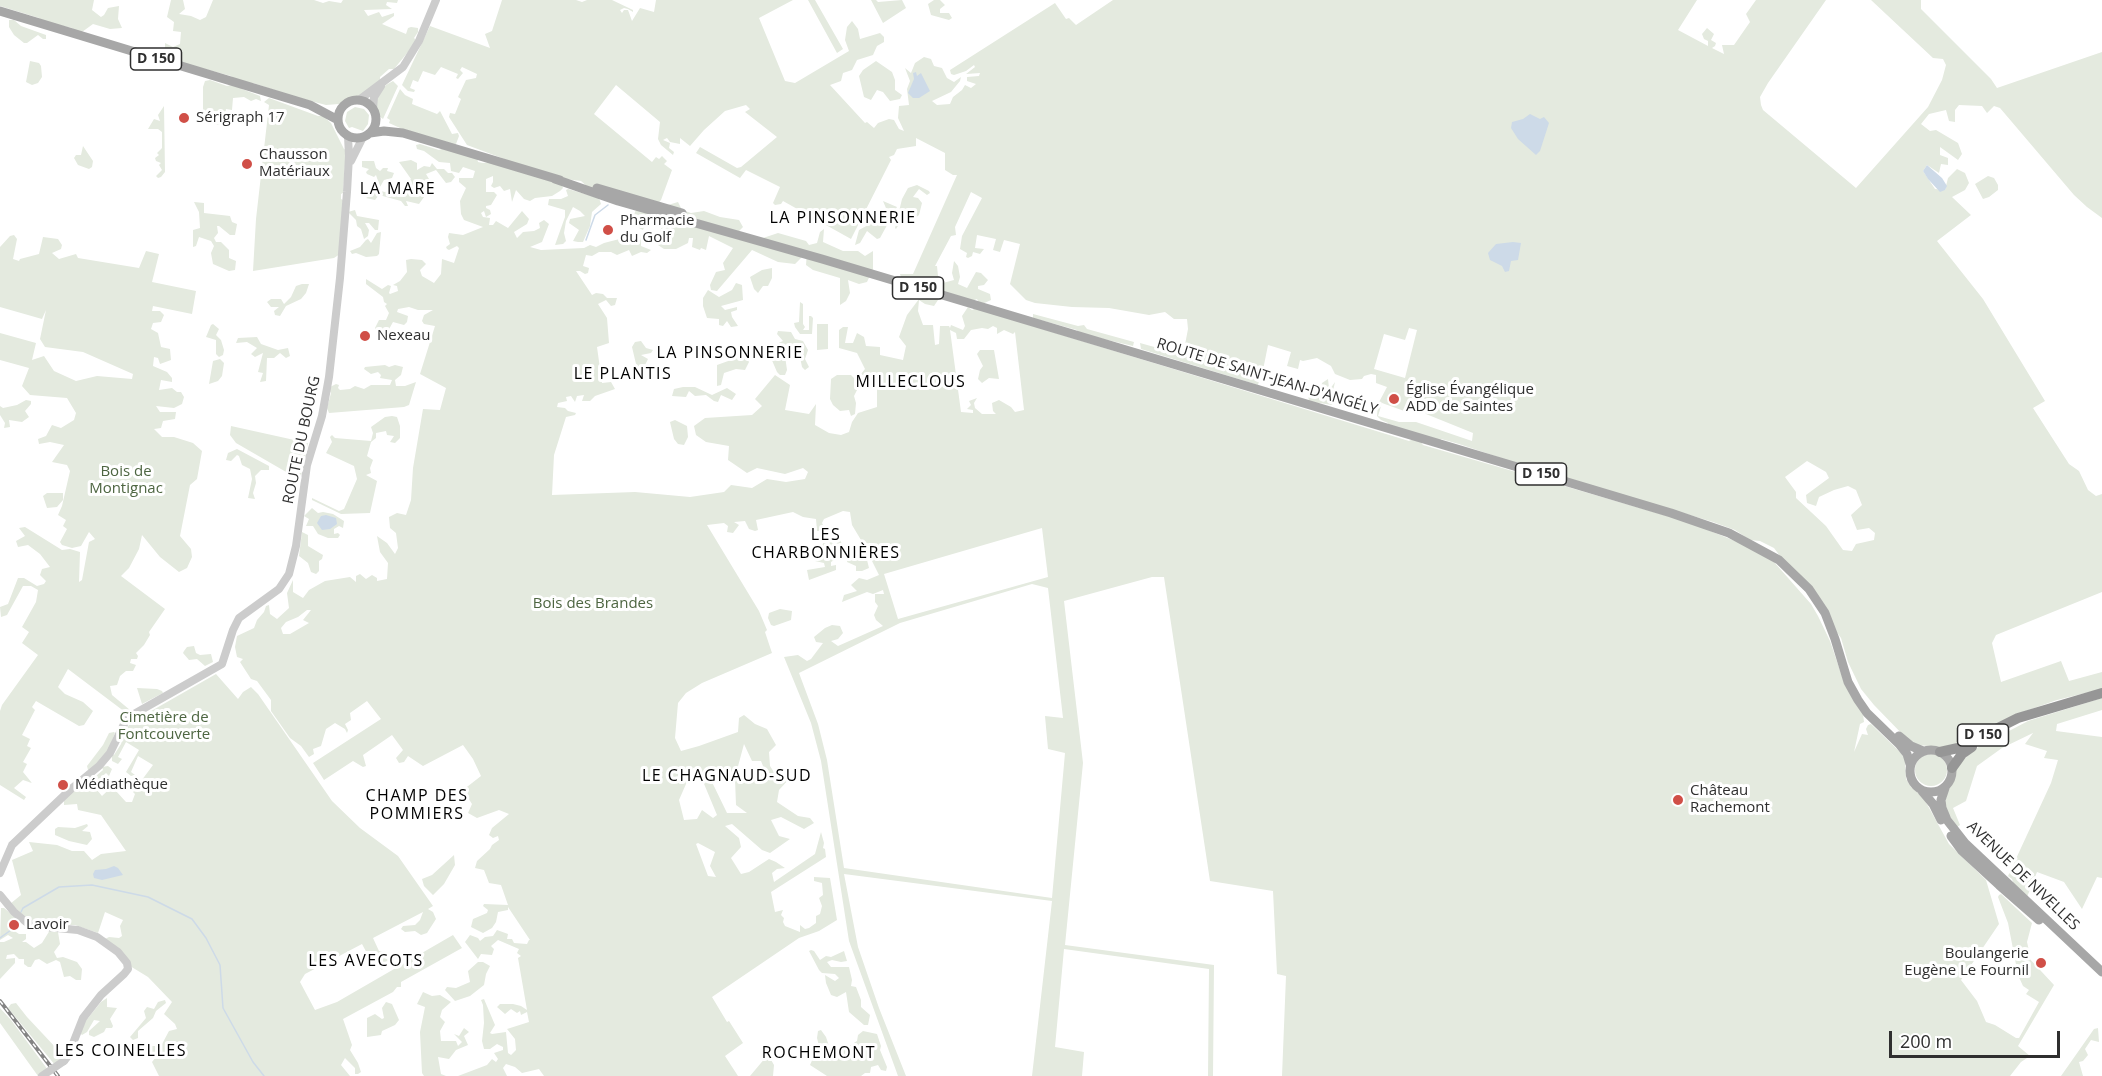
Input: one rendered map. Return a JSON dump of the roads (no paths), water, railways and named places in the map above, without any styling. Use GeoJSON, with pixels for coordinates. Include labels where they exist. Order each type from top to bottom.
{"type":"FeatureCollection","features":[{"type":"Feature","properties":{"kind":"highway","name":"D 150"},"geometry":{"type":"LineString","coordinates":[[1940,752],[1958,748],[2006,723],[2063,703],[2102,693]]}},
{"type":"Feature","properties":{"kind":"highway","name":"D 150"},"geometry":{"type":"LineString","coordinates":[[1952,768],[1968,749],[2027,716]]}},
{"type":"Feature","properties":{"kind":"main road","name":"D 150"},"geometry":{"type":"LineString","coordinates":[[0,12],[312,106],[333,108],[343,106]]}},
{"type":"Feature","properties":{"kind":"main road"},"geometry":{"type":"LineString","coordinates":[[359,100],[365,101],[375,114],[366,135],[358,138],[342,132],[338,120],[347,102],[359,100]]}},
{"type":"Feature","properties":{"kind":"main road","name":"D 150"},"geometry":{"type":"LineString","coordinates":[[312,106],[338,120]]}},
{"type":"Feature","properties":{"kind":"main road","name":"ROUTE DE SAINT-JEAN-D'ANGÉLY"},"geometry":{"type":"LineString","coordinates":[[375,114],[403,133]]}},
{"type":"Feature","properties":{"kind":"main road","name":"ROUTE DE SAINT-JEAN-D'ANGÉLY"},"geometry":{"type":"LineString","coordinates":[[366,135],[380,131],[403,133],[555,179],[618,201],[804,253],[1637,503],[1729,533],[1779,560],[1809,589],[1825,613],[1848,682],[1858,700],[1907,754],[1910,764]]}},
{"type":"Feature","properties":{"kind":"main road","name":"ROUTE DE SAINT-JEAN-D'ANGÉLY"},"geometry":{"type":"LineString","coordinates":[[1840,654],[1857,688],[1875,712],[1905,742],[1923,751]]}},
{"type":"Feature","properties":{"kind":"main road"},"geometry":{"type":"LineString","coordinates":[[1923,751],[1940,752],[1948,758],[1952,776],[1945,788],[1934,793],[1922,791],[1912,783],[1910,764],[1923,751]]}},
{"type":"Feature","properties":{"kind":"main road","name":"AVENUE DE NIVELLES"},"geometry":{"type":"LineString","coordinates":[[1945,788],[1941,800],[1942,808],[1954,831],[2102,972]]}},
{"type":"Feature","properties":{"kind":"main road","name":"AVENUE DE NIVELLES"},"geometry":{"type":"LineString","coordinates":[[1922,791],[1933,804],[1962,851],[1999,885],[2079,951]]}},
{"type":"Feature","properties":{"kind":"street"},"geometry":{"type":"LineString","coordinates":[[359,100],[403,67],[412,53],[436,0]]}},
{"type":"Feature","properties":{"kind":"street"},"geometry":{"type":"LineString","coordinates":[[375,114],[374,97],[384,82]]}},
{"type":"Feature","properties":{"kind":"street","name":"ROUTE DU BOURG"},"geometry":{"type":"LineString","coordinates":[[349,168],[355,149],[366,135]]}},
{"type":"Feature","properties":{"kind":"street","name":"ROUTE DU BOURG"},"geometry":{"type":"LineString","coordinates":[[0,873],[12,845],[99,766],[110,753],[127,718],[222,664],[239,618],[279,589],[289,574],[296,546],[307,465],[322,416],[329,377],[349,168],[348,136]]}},
{"type":"Feature","properties":{"kind":"street"},"geometry":{"type":"LineString","coordinates":[[0,895],[20,918],[35,926],[78,930],[97,937],[118,952],[127,963],[128,969],[92,1005],[83,1018],[68,1056],[42,1076]]}},
{"type":"Feature","properties":{"kind":"water"},"geometry":{"type":"Polygon","coordinates":[[[916,72],[917,76],[921,73],[930,91],[919,98],[913,98],[908,93],[914,79],[913,73],[916,72]]]}},
{"type":"Feature","properties":{"kind":"water"},"geometry":{"type":"Polygon","coordinates":[[[1530,114],[1540,119],[1544,117],[1549,123],[1540,151],[1536,155],[1518,139],[1511,128],[1512,122],[1530,114]]]}},
{"type":"Feature","properties":{"kind":"water"},"geometry":{"type":"Polygon","coordinates":[[[1927,165],[1942,178],[1947,186],[1945,190],[1940,192],[1928,179],[1923,171],[1927,165]]]}},
{"type":"Feature","properties":{"kind":"water"},"geometry":{"type":"Polygon","coordinates":[[[1521,243],[1518,260],[1511,261],[1509,271],[1505,272],[1502,266],[1490,260],[1488,253],[1496,244],[1521,243]]]}},
{"type":"Feature","properties":{"kind":"water"},"geometry":{"type":"Polygon","coordinates":[[[321,516],[336,518],[337,524],[330,529],[322,530],[317,523],[321,516]]]}},
{"type":"Feature","properties":{"kind":"water"},"geometry":{"type":"Polygon","coordinates":[[[114,866],[123,875],[102,880],[94,878],[95,870],[114,866]]]}},
{"type":"Feature","properties":{"kind":"waterway"},"geometry":{"type":"LineString","coordinates":[[586,240],[595,215],[608,205]]}},
{"type":"Feature","properties":{"kind":"waterway"},"geometry":{"type":"LineString","coordinates":[[21,912],[23,908],[59,887],[92,885],[148,897],[192,919],[206,938],[220,965],[223,1008],[253,1062],[264,1076]]}},
{"type":"Feature","properties":{"kind":"waterway"},"geometry":{"type":"LineString","coordinates":[[0,938],[11,930],[17,919]]}},
{"type":"Feature","properties":{"kind":"railway"},"geometry":{"type":"LineString","coordinates":[[0,1001],[58,1076]]}},
{"type":"Feature","properties":{"kind":"place","name":"Sérigraph 17"},"geometry":{"type":"Point","coordinates":[184,118]}},
{"type":"Feature","properties":{"kind":"place","name":"Chausson Matériaux"},"geometry":{"type":"Point","coordinates":[247,164]}},
{"type":"Feature","properties":{"kind":"place","name":"Pharmacie du Golf"},"geometry":{"type":"Point","coordinates":[608,230]}},
{"type":"Feature","properties":{"kind":"place","name":"Nexeau"},"geometry":{"type":"Point","coordinates":[365,336]}},
{"type":"Feature","properties":{"kind":"place","name":"Église Évangélique ADD de Saintes"},"geometry":{"type":"Point","coordinates":[1394,399]}},
{"type":"Feature","properties":{"kind":"place","name":"Médiathèque"},"geometry":{"type":"Point","coordinates":[63,785]}},
{"type":"Feature","properties":{"kind":"place","name":"Château Rachemont"},"geometry":{"type":"Point","coordinates":[1678,800]}},
{"type":"Feature","properties":{"kind":"place","name":"Lavoir"},"geometry":{"type":"Point","coordinates":[14,925]}},
{"type":"Feature","properties":{"kind":"place","name":"Boulangerie Eugène Le Fournil"},"geometry":{"type":"Point","coordinates":[2041,963]}},
{"type":"Feature","properties":{"kind":"district","name":"LA MARE"},"geometry":{"type":"Point","coordinates":[398,189]}},
{"type":"Feature","properties":{"kind":"district","name":"LA PINSONNERIE"},"geometry":{"type":"Point","coordinates":[843,218]}},
{"type":"Feature","properties":{"kind":"district","name":"LA PINSONNERIE"},"geometry":{"type":"Point","coordinates":[730,353]}},
{"type":"Feature","properties":{"kind":"district","name":"LE PLANTIS"},"geometry":{"type":"Point","coordinates":[623,374]}},
{"type":"Feature","properties":{"kind":"district","name":"MILLECLOUS"},"geometry":{"type":"Point","coordinates":[911,382]}},
{"type":"Feature","properties":{"kind":"district","name":"LES CHARBONNIÈRES"},"geometry":{"type":"Point","coordinates":[826,544]}},
{"type":"Feature","properties":{"kind":"district","name":"LE CHAGNAUD-SUD"},"geometry":{"type":"Point","coordinates":[727,776]}},
{"type":"Feature","properties":{"kind":"district","name":"CHAMP DES POMMIERS"},"geometry":{"type":"Point","coordinates":[417,805]}},
{"type":"Feature","properties":{"kind":"district","name":"LES AVECOTS"},"geometry":{"type":"Point","coordinates":[366,961]}},
{"type":"Feature","properties":{"kind":"district","name":"LES COINELLES"},"geometry":{"type":"Point","coordinates":[121,1051]}},
{"type":"Feature","properties":{"kind":"district","name":"ROCHEMONT"},"geometry":{"type":"Point","coordinates":[819,1053]}},
{"type":"Feature","properties":{"kind":"park label","name":"Bois de Montignac"},"geometry":{"type":"Point","coordinates":[126,480]}},
{"type":"Feature","properties":{"kind":"park label","name":"Bois des Brandes"},"geometry":{"type":"Point","coordinates":[593,604]}},
{"type":"Feature","properties":{"kind":"park label","name":"Cimetière de Fontcouverte"},"geometry":{"type":"Point","coordinates":[164,726]}}]}
